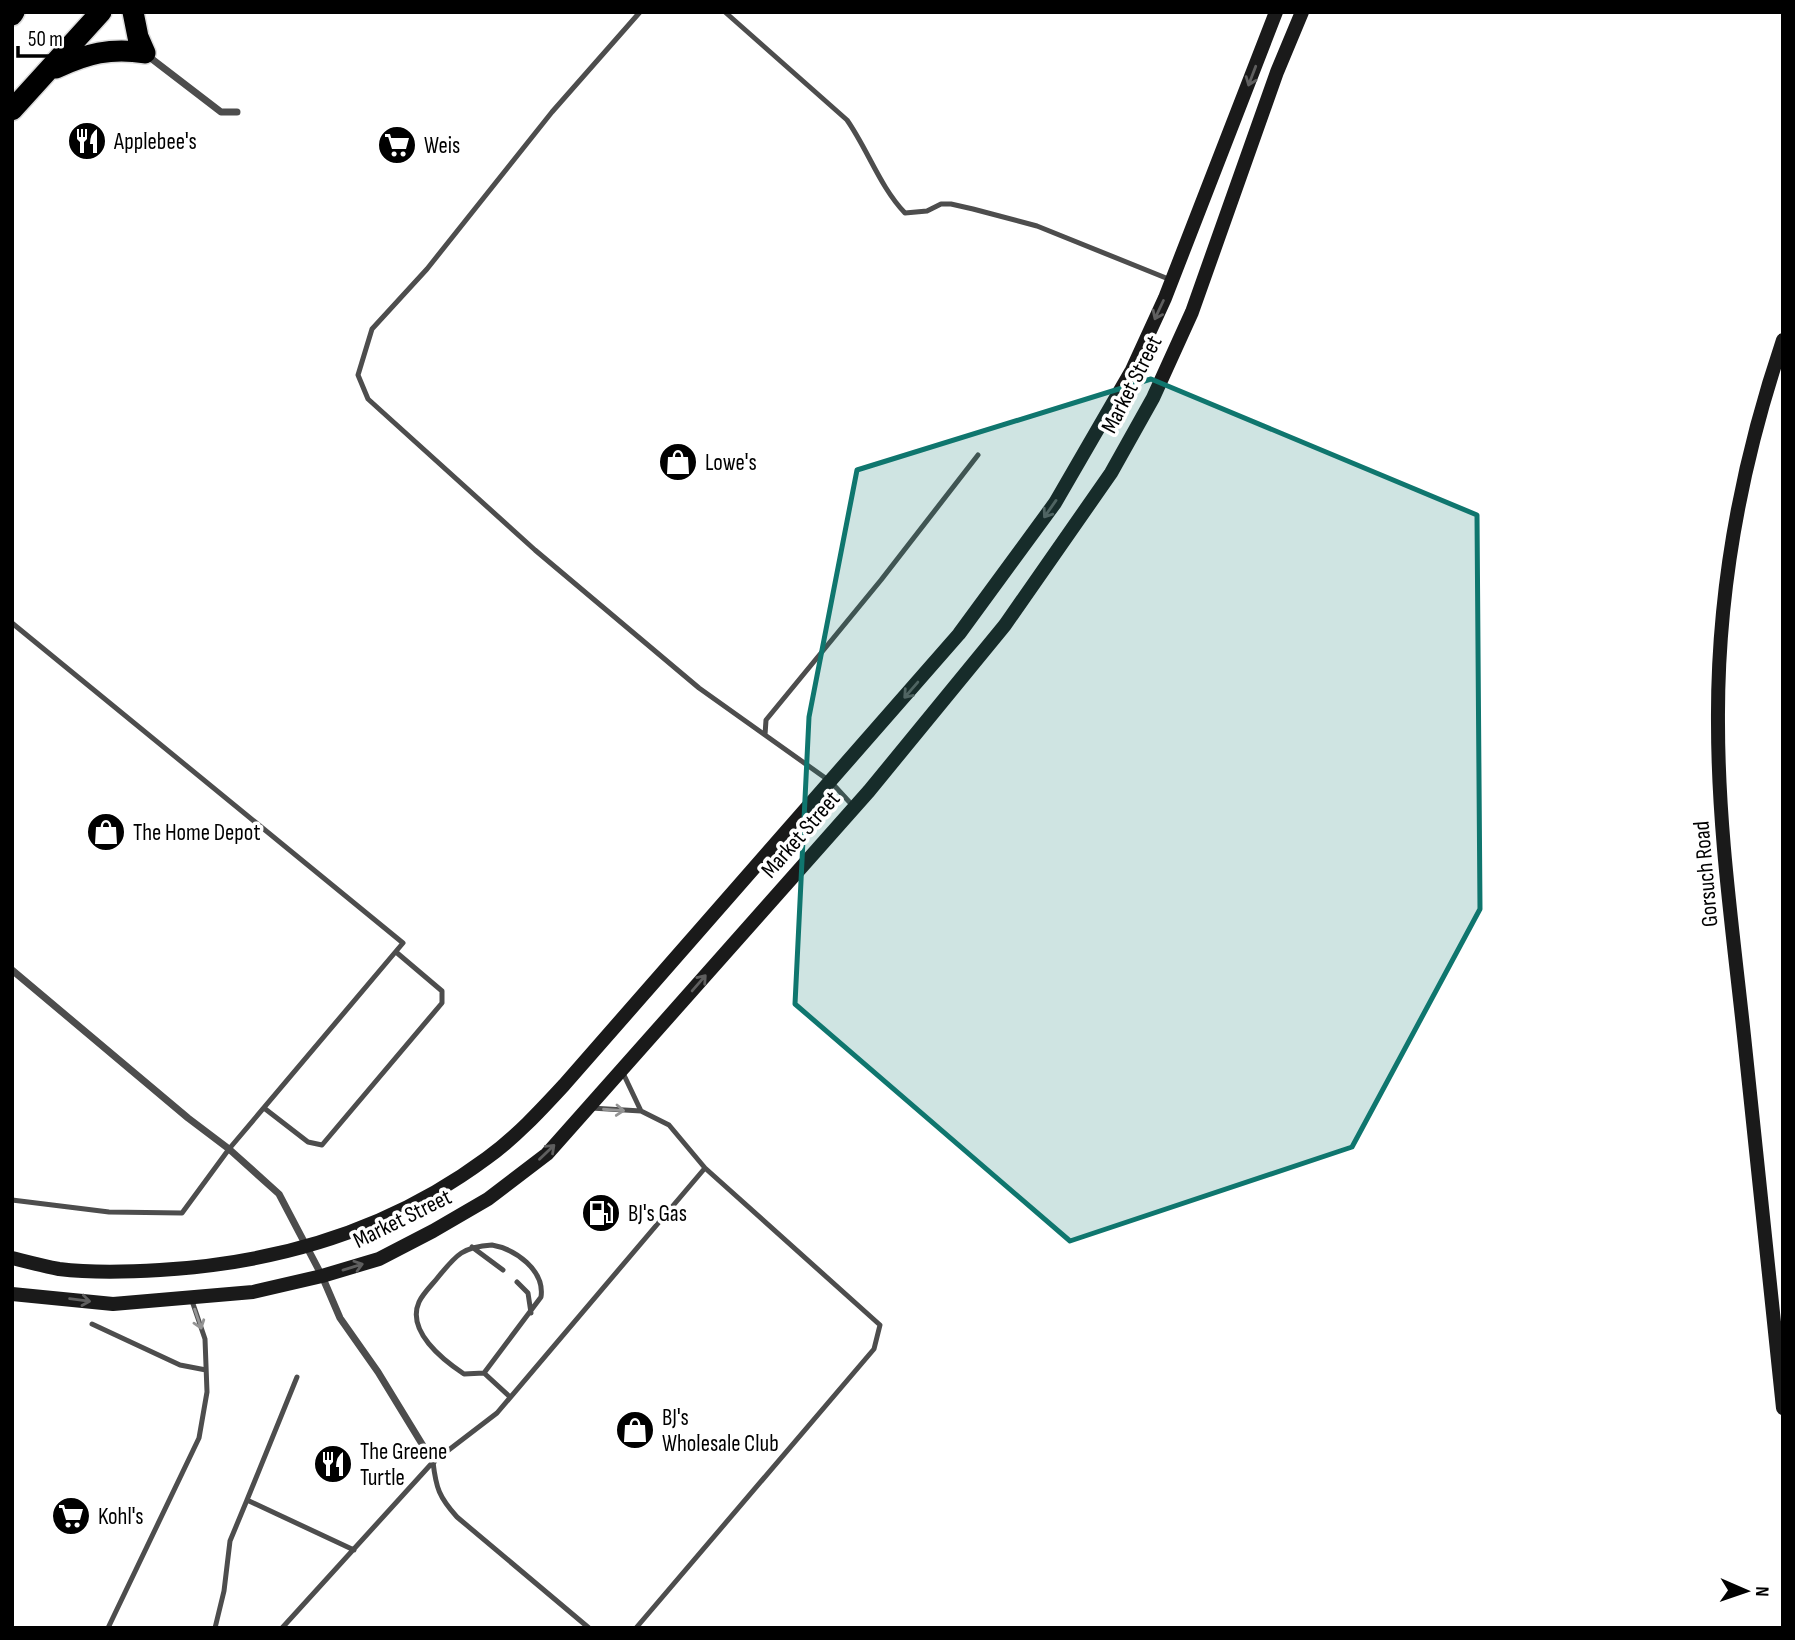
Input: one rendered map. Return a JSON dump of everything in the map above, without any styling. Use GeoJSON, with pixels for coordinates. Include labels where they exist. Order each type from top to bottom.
{"type":"FeatureCollection","features":[{"type":"Feature","properties":{"kind":"highway"},"geometry":{"type":"LineString","coordinates":[[12,110],[101,12]]}},
{"type":"Feature","properties":{"kind":"highway"},"geometry":{"type":"LineString","coordinates":[[47,72],[96,52],[124,49],[145,53],[133,12]]}},
{"type":"Feature","properties":{"kind":"street","name":"Market Street"},"geometry":{"type":"LineString","coordinates":[[12,1258],[60,1269],[122,1272],[207,1268],[307,1248],[364,1229],[428,1197],[487,1159],[519,1132],[573,1075],[959,634],[1055,503],[1132,370],[1172,280],[1276,12]]}},
{"type":"Feature","properties":{"kind":"street","name":"Market Street"},"geometry":{"type":"LineString","coordinates":[[12,1294],[113,1304],[253,1292],[322,1276],[379,1259],[433,1231],[488,1199],[547,1154],[854,807],[1005,625],[1111,472],[1153,398],[1192,312],[1302,12]]}},
{"type":"Feature","properties":{"kind":"street"},"geometry":{"type":"LineString","coordinates":[[145,53],[221,112],[237,111]]}},
{"type":"Feature","properties":{"kind":"street","name":"Gorsuch Road"},"geometry":{"type":"LineString","coordinates":[[1783,340],[1748,455],[1734,527],[1724,594],[1718,722],[1724,849],[1783,1408]]}},
{"type":"Feature","properties":{"kind":"street"},"geometry":{"type":"LineString","coordinates":[[12,970],[178,1110],[229,1149],[279,1194],[322,1276],[340,1318],[378,1372],[433,1462]]}},
{"type":"Feature","properties":{"kind":"lane"},"geometry":{"type":"LineString","coordinates":[[640,12],[552,112],[427,269],[372,329],[358,374],[368,399],[535,550],[699,688],[831,782],[854,807]]}},
{"type":"Feature","properties":{"kind":"lane"},"geometry":{"type":"LineString","coordinates":[[725,12],[847,120],[893,201],[905,214],[927,211],[941,204],[973,209],[1037,226],[1172,280]]}},
{"type":"Feature","properties":{"kind":"lane"},"geometry":{"type":"LineString","coordinates":[[765,735],[766,720],[881,580],[978,455]]}},
{"type":"Feature","properties":{"kind":"lane"},"geometry":{"type":"LineString","coordinates":[[12,623],[403,943],[229,1149],[182,1213],[109,1212],[12,1200]]}},
{"type":"Feature","properties":{"kind":"lane"},"geometry":{"type":"LineString","coordinates":[[264,1108],[308,1142],[322,1145],[434,1013],[442,1003],[442,991],[396,951]]}},
{"type":"Feature","properties":{"kind":"lane"},"geometry":{"type":"LineString","coordinates":[[622,1070],[641,1111]]}},
{"type":"Feature","properties":{"kind":"lane"},"geometry":{"type":"LineString","coordinates":[[588,1108],[641,1111],[669,1125],[705,1168],[880,1325],[874,1349],[636,1628]]}},
{"type":"Feature","properties":{"kind":"lane"},"geometry":{"type":"LineString","coordinates":[[282,1628],[433,1462],[482,1426],[510,1396],[705,1168]]}},
{"type":"Feature","properties":{"kind":"lane"},"geometry":{"type":"LineString","coordinates":[[484,1373],[531,1313],[541,1297],[542,1289],[534,1270],[506,1248],[492,1245],[471,1247],[457,1255],[419,1301],[416,1313],[418,1327],[427,1341],[450,1364],[464,1374],[484,1373],[510,1396]]}},
{"type":"Feature","properties":{"kind":"lane"},"geometry":{"type":"LineString","coordinates":[[471,1247],[503,1270]]}},
{"type":"Feature","properties":{"kind":"lane"},"geometry":{"type":"LineString","coordinates":[[517,1282],[528,1293],[531,1313]]}},
{"type":"Feature","properties":{"kind":"lane"},"geometry":{"type":"LineString","coordinates":[[108,1628],[199,1438],[207,1392],[205,1339],[191,1298]]}},
{"type":"Feature","properties":{"kind":"lane"},"geometry":{"type":"LineString","coordinates":[[92,1324],[180,1365],[206,1370]]}},
{"type":"Feature","properties":{"kind":"lane"},"geometry":{"type":"LineString","coordinates":[[215,1628],[224,1591],[230,1541],[297,1377]]}},
{"type":"Feature","properties":{"kind":"lane"},"geometry":{"type":"LineString","coordinates":[[433,1462],[436,1486],[443,1501],[457,1517],[589,1628]]}},
{"type":"Feature","properties":{"kind":"lane"},"geometry":{"type":"LineString","coordinates":[[247,1500],[354,1550]]}},
{"type":"Feature","properties":{"kind":"highlighted area"},"geometry":{"type":"Polygon","coordinates":[[[1151,379],[1477,515],[1480,909],[1352,1147],[1070,1241],[795,1004],[809,717],[857,470],[1151,379]]]}},
{"type":"Feature","properties":{"kind":"place","name":"Applebee's"},"geometry":{"type":"Point","coordinates":[87,141]}},
{"type":"Feature","properties":{"kind":"place","name":"Weis"},"geometry":{"type":"Point","coordinates":[397,145]}},
{"type":"Feature","properties":{"kind":"place","name":"Lowe's"},"geometry":{"type":"Point","coordinates":[678,462]}},
{"type":"Feature","properties":{"kind":"place","name":"The Home Depot"},"geometry":{"type":"Point","coordinates":[106,832]}},
{"type":"Feature","properties":{"kind":"place","name":"BJ's Gas"},"geometry":{"type":"Point","coordinates":[601,1213]}},
{"type":"Feature","properties":{"kind":"place","name":"BJ's Wholesale Club"},"geometry":{"type":"Point","coordinates":[635,1430]}},
{"type":"Feature","properties":{"kind":"place","name":"The Greene Turtle"},"geometry":{"type":"Point","coordinates":[333,1464]}},
{"type":"Feature","properties":{"kind":"place","name":"Kohl's"},"geometry":{"type":"Point","coordinates":[71,1516]}}]}
